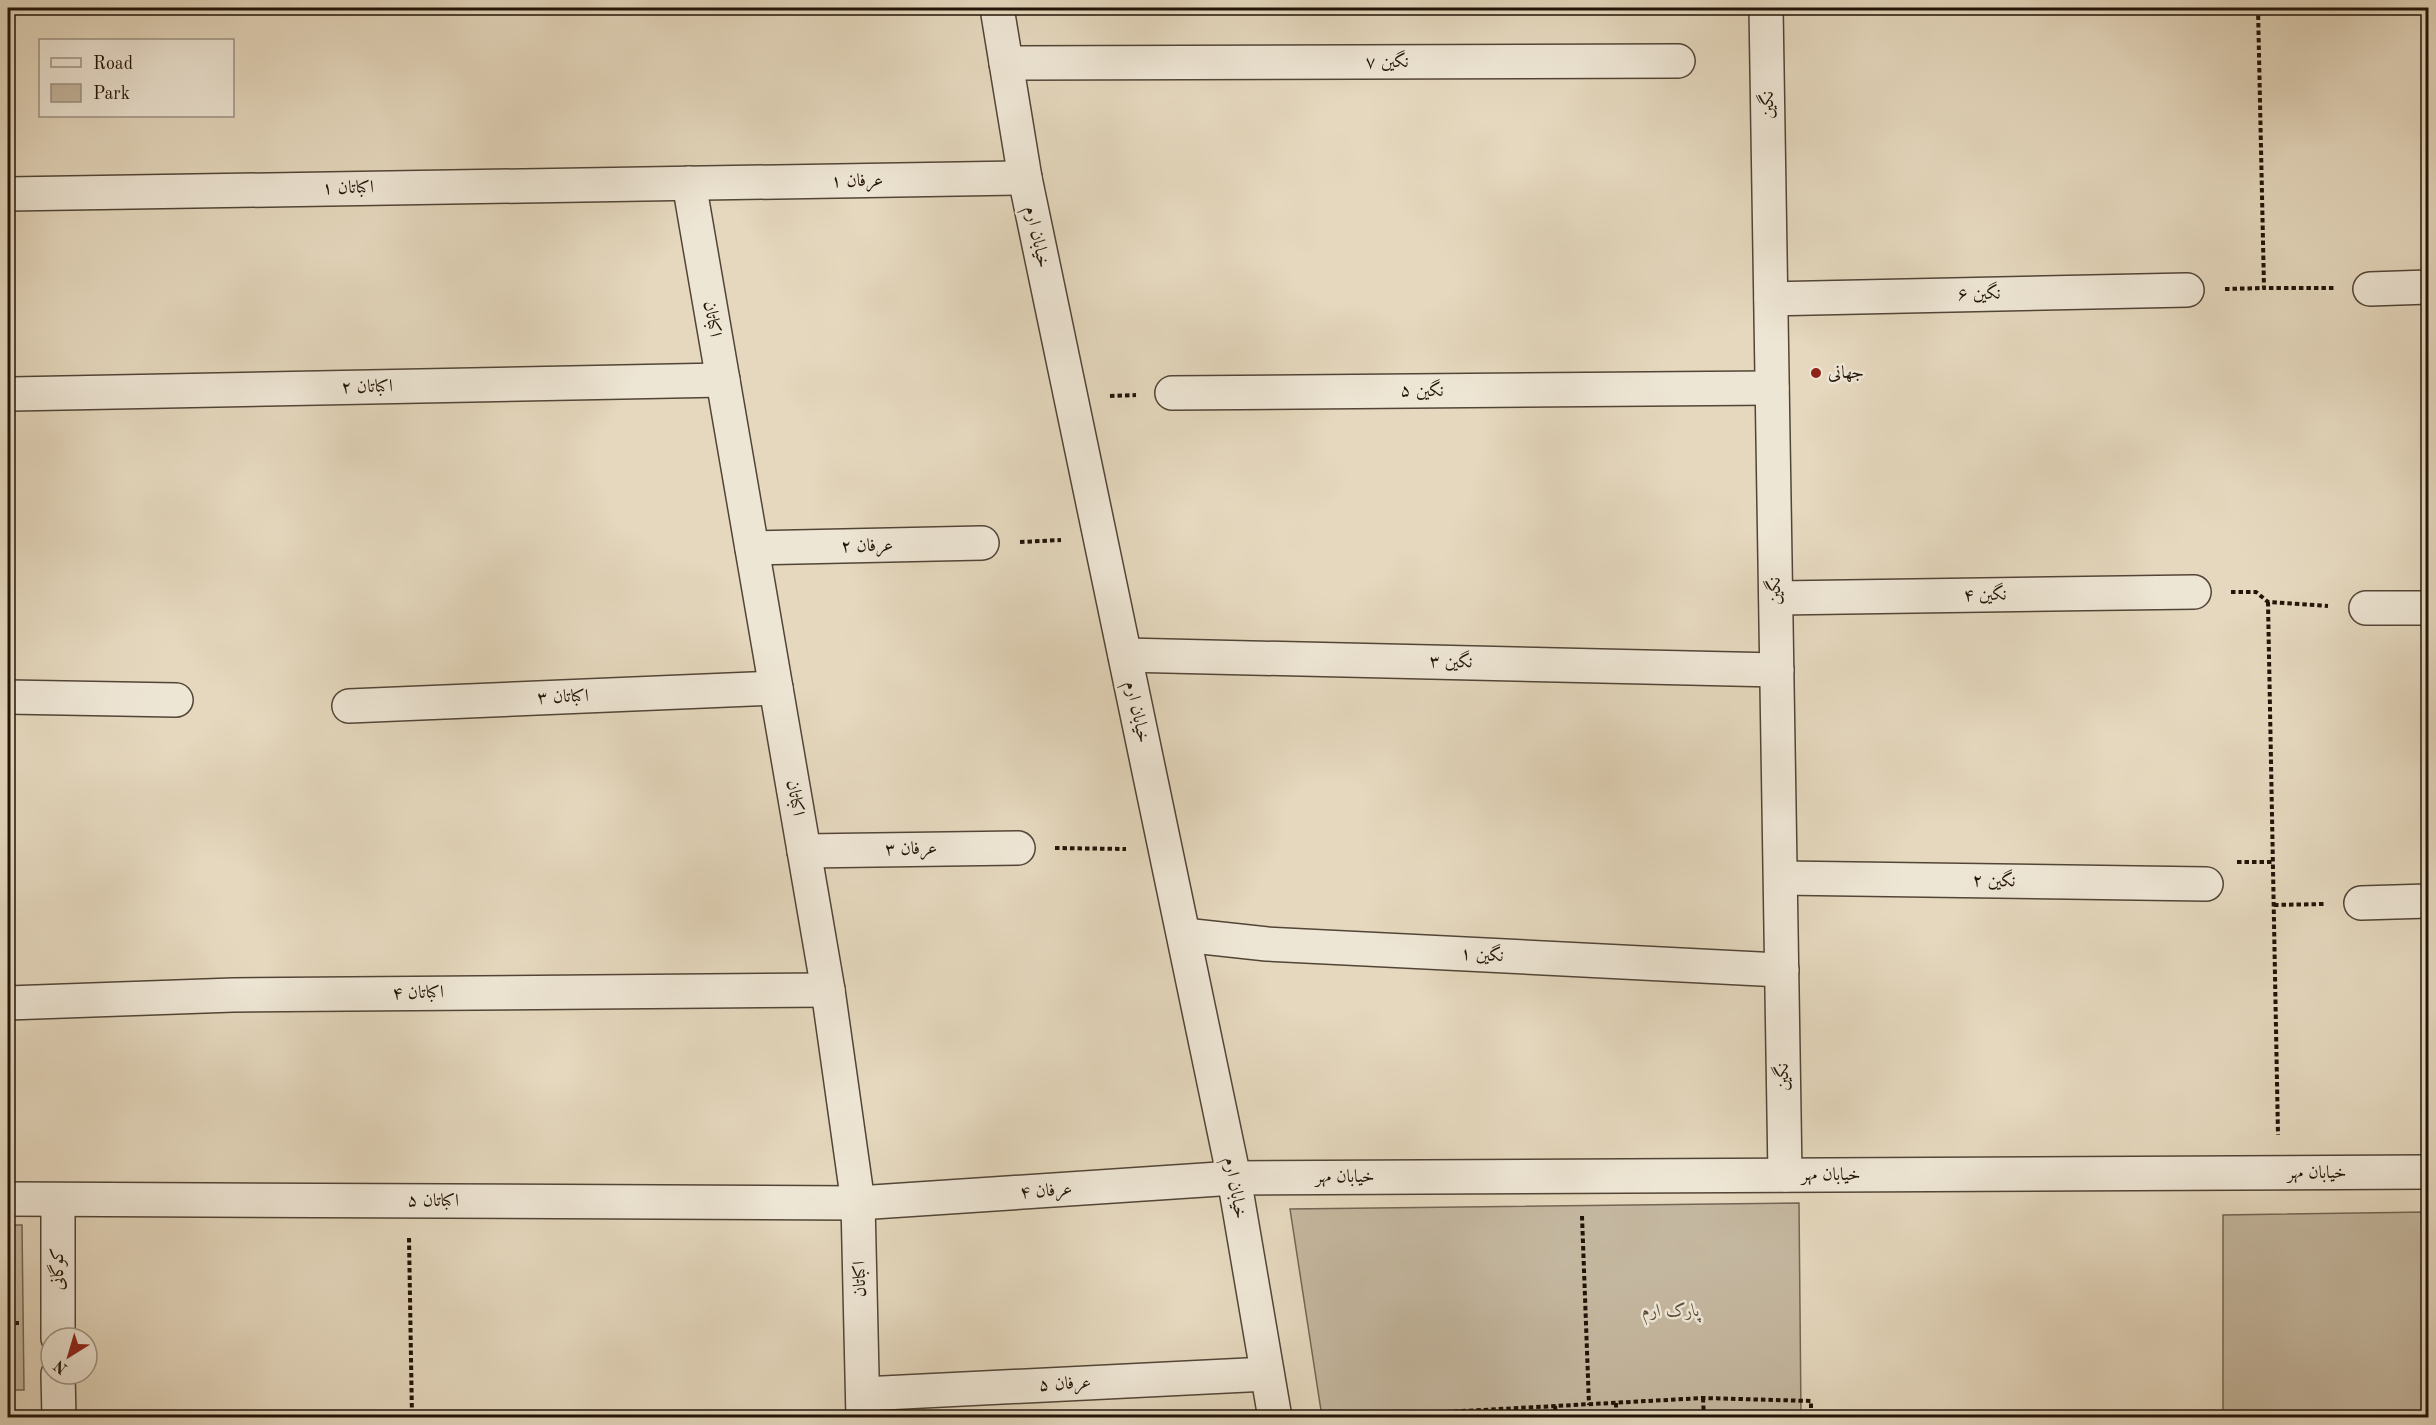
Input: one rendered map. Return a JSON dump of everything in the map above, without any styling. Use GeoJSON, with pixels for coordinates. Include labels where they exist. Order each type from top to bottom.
{"type":"FeatureCollection","features":[{"type":"Feature","properties":{"kind":"street","name":"خیابان ارم"},"geometry":{"type":"LineString","coordinates":[[997,8],[1024,178],[1234,1178],[1275,1418]]}},
{"type":"Feature","properties":{"kind":"street","name":"نگین"},"geometry":{"type":"LineString","coordinates":[[1766,8],[1785,1175]]}},
{"type":"Feature","properties":{"kind":"street","name":"نگین ۷"},"geometry":{"type":"LineString","coordinates":[[1006,63],[1678,61]]}},
{"type":"Feature","properties":{"kind":"street","name":"عرفان ۱"},"geometry":{"type":"LineString","coordinates":[[688,183],[1024,178]]}},
{"type":"Feature","properties":{"kind":"street","name":"اکباتان ۱"},"geometry":{"type":"LineString","coordinates":[[8,194],[688,183]]}},
{"type":"Feature","properties":{"kind":"street","name":"اکباتان"},"geometry":{"type":"LineString","coordinates":[[688,183],[828,990],[858,1203],[863,1406]]}},
{"type":"Feature","properties":{"kind":"street"},"geometry":{"type":"LineString","coordinates":[[2370,289],[2428,287]]}},
{"type":"Feature","properties":{"kind":"street","name":"نگین ۶"},"geometry":{"type":"LineString","coordinates":[[1771,299],[2187,290]]}},
{"type":"Feature","properties":{"kind":"street","name":"اکباتان ۲"},"geometry":{"type":"LineString","coordinates":[[12,394],[723,380]]}},
{"type":"Feature","properties":{"kind":"street","name":"نگین ۵"},"geometry":{"type":"LineString","coordinates":[[1172,393],[1772,388]]}},
{"type":"Feature","properties":{"kind":"street","name":"عرفان ۲"},"geometry":{"type":"LineString","coordinates":[[752,548],[982,543]]}},
{"type":"Feature","properties":{"kind":"street","name":"نگین ۴"},"geometry":{"type":"LineString","coordinates":[[1776,598],[2194,592]]}},
{"type":"Feature","properties":{"kind":"street"},"geometry":{"type":"LineString","coordinates":[[2366,608],[2428,608]]}},
{"type":"Feature","properties":{"kind":"street","name":"نگین ۳"},"geometry":{"type":"LineString","coordinates":[[1125,655],[1777,670]]}},
{"type":"Feature","properties":{"kind":"street","name":"اکباتان ۳"},"geometry":{"type":"LineString","coordinates":[[350,706],[776,688]]}},
{"type":"Feature","properties":{"kind":"street"},"geometry":{"type":"LineString","coordinates":[[8,697],[176,700]]}},
{"type":"Feature","properties":{"kind":"street","name":"عرفان ۳"},"geometry":{"type":"LineString","coordinates":[[804,851],[1018,848]]}},
{"type":"Feature","properties":{"kind":"street","name":"نگین ۲"},"geometry":{"type":"LineString","coordinates":[[1780,878],[2206,884]]}},
{"type":"Feature","properties":{"kind":"street"},"geometry":{"type":"LineString","coordinates":[[2361,903],[2428,901]]}},
{"type":"Feature","properties":{"kind":"street","name":"نگین ۱"},"geometry":{"type":"LineString","coordinates":[[1184,935],[1267,945],[1782,970]]}},
{"type":"Feature","properties":{"kind":"street","name":"اکباتان ۴"},"geometry":{"type":"LineString","coordinates":[[8,1003],[233,995],[828,990]]}},
{"type":"Feature","properties":{"kind":"street","name":"خیابان مهر"},"geometry":{"type":"LineString","coordinates":[[1234,1178],[2428,1172]]}},
{"type":"Feature","properties":{"kind":"street","name":"عرفان ۴"},"geometry":{"type":"LineString","coordinates":[[858,1203],[1234,1178]]}},
{"type":"Feature","properties":{"kind":"street","name":"اکباتان ۵"},"geometry":{"type":"LineString","coordinates":[[8,1199],[858,1203]]}},
{"type":"Feature","properties":{"kind":"street","name":"کوگانی"},"geometry":{"type":"LineString","coordinates":[[58,1200],[58,1326]]}},
{"type":"Feature","properties":{"kind":"street","name":"عرفان ۵"},"geometry":{"type":"LineString","coordinates":[[863,1406],[1267,1374]]}},
{"type":"Feature","properties":{"kind":"street"},"geometry":{"type":"LineString","coordinates":[[58,1386],[58,1418]]}},
{"type":"Feature","properties":{"kind":"path"},"geometry":{"type":"LineString","coordinates":[[2258,8],[2264,288],[2370,289]]}},
{"type":"Feature","properties":{"kind":"path"},"geometry":{"type":"LineString","coordinates":[[1071,398],[1172,393]]}},
{"type":"Feature","properties":{"kind":"path"},"geometry":{"type":"LineString","coordinates":[[982,543],[1100,538]]}},
{"type":"Feature","properties":{"kind":"path"},"geometry":{"type":"LineString","coordinates":[[2194,592],[2256,592],[2268,602],[2366,608]]}},
{"type":"Feature","properties":{"kind":"path"},"geometry":{"type":"LineString","coordinates":[[2268,602],[2279,1173]]}},
{"type":"Feature","properties":{"kind":"path"},"geometry":{"type":"LineString","coordinates":[[1018,848],[1166,849]]}},
{"type":"Feature","properties":{"kind":"path"},"geometry":{"type":"LineString","coordinates":[[2274,905],[2361,903]]}},
{"type":"Feature","properties":{"kind":"path"},"geometry":{"type":"LineString","coordinates":[[1580,1176],[1589,1405]]}},
{"type":"Feature","properties":{"kind":"path"},"geometry":{"type":"LineString","coordinates":[[408,1201],[412,1418]]}},
{"type":"Feature","properties":{"kind":"path"},"geometry":{"type":"LineString","coordinates":[[1703,1398],[1704,1418]]}},
{"type":"Feature","properties":{"kind":"path"},"geometry":{"type":"LineString","coordinates":[[1334,1418],[1703,1398],[1811,1401],[1811,1418]]}},
{"type":"Feature","properties":{"kind":"path"},"geometry":{"type":"LineString","coordinates":[[1616,1403],[1616,1418]]}},
{"type":"Feature","properties":{"kind":"path"},"geometry":{"type":"LineString","coordinates":[[1555,1406],[1556,1418]]}},
{"type":"Feature","properties":{"kind":"green space","name":"پارک ارم"},"geometry":{"type":"Polygon","coordinates":[[[1799,1203],[1801,1417],[1322,1417],[1290,1209],[1799,1203]]]}},
{"type":"Feature","properties":{"kind":"green space"},"geometry":{"type":"Polygon","coordinates":[[[2428,1212],[2428,1417],[2223,1417],[2223,1215],[2428,1212]]]}},
{"type":"Feature","properties":{"kind":"green space"},"geometry":{"type":"Polygon","coordinates":[[[8,1225],[22,1225],[24,1390],[8,1390],[8,1225]]]}},
{"type":"Feature","properties":{"kind":"place","name":"جهانی"},"geometry":{"type":"Point","coordinates":[1816,373]}}]}
